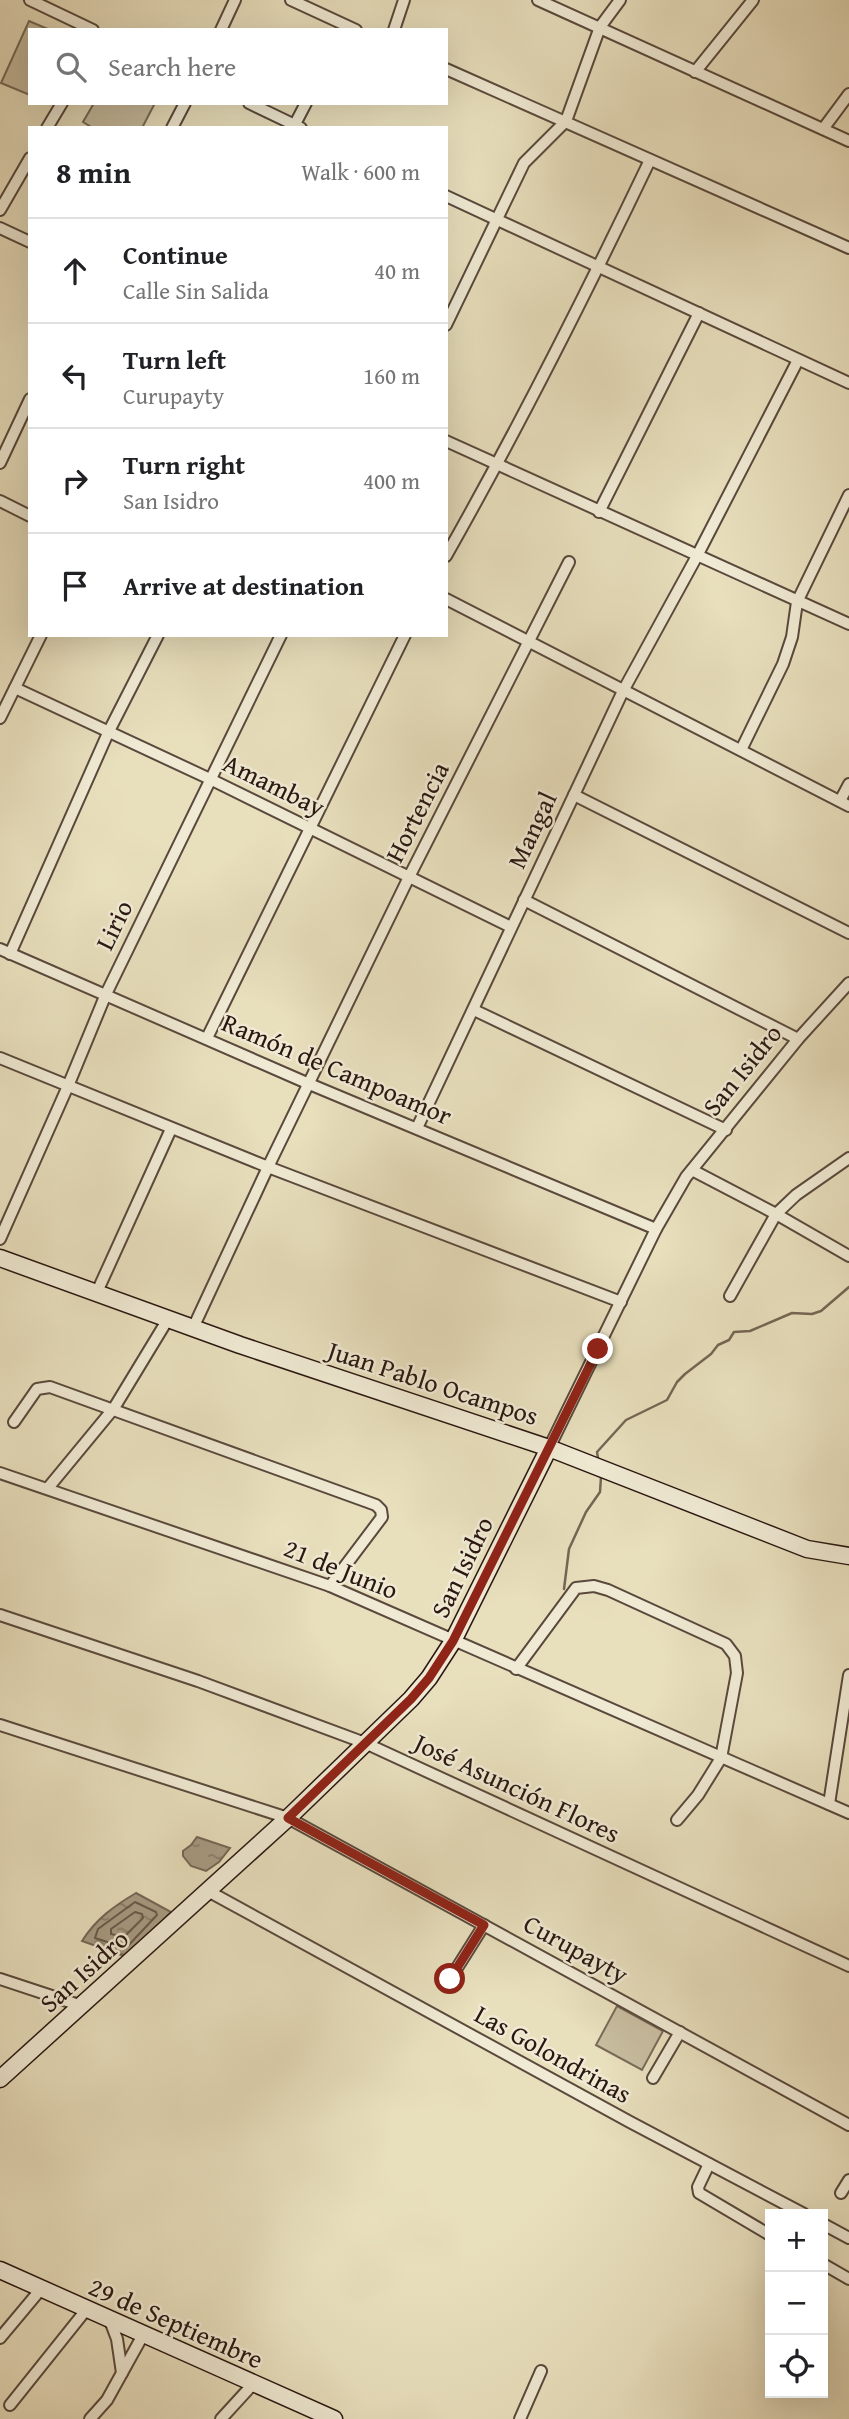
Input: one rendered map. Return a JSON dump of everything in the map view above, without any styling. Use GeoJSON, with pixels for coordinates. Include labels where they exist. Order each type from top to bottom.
{"type":"FeatureCollection","features":[{"type":"Feature","properties":{"kind":"street"},"geometry":{"type":"LineString","coordinates":[[30,0],[89,28]]}},
{"type":"Feature","properties":{"kind":"street"},"geometry":{"type":"LineString","coordinates":[[222,28],[235,0]]}},
{"type":"Feature","properties":{"kind":"street"},"geometry":{"type":"LineString","coordinates":[[291,0],[348,28]]}},
{"type":"Feature","properties":{"kind":"street"},"geometry":{"type":"LineString","coordinates":[[395,28],[404,0]]}},
{"type":"Feature","properties":{"kind":"street"},"geometry":{"type":"LineString","coordinates":[[538,0],[849,141]]}},
{"type":"Feature","properties":{"kind":"street"},"geometry":{"type":"LineString","coordinates":[[448,321],[524,163],[566,121],[600,27],[620,0]]}},
{"type":"Feature","properties":{"kind":"street"},"geometry":{"type":"LineString","coordinates":[[695,72],[753,0]]}},
{"type":"Feature","properties":{"kind":"street"},"geometry":{"type":"LineString","coordinates":[[448,70],[849,248]]}},
{"type":"Feature","properties":{"kind":"street"},"geometry":{"type":"LineString","coordinates":[[823,129],[849,94]]}},
{"type":"Feature","properties":{"kind":"street"},"geometry":{"type":"LineString","coordinates":[[48,126],[60,105]]}},
{"type":"Feature","properties":{"kind":"street"},"geometry":{"type":"LineString","coordinates":[[173,126],[184,105]]}},
{"type":"Feature","properties":{"kind":"street"},"geometry":{"type":"LineString","coordinates":[[253,105],[294,126]]}},
{"type":"Feature","properties":{"kind":"street"},"geometry":{"type":"LineString","coordinates":[[296,126],[305,105]]}},
{"type":"Feature","properties":{"kind":"street"},"geometry":{"type":"LineString","coordinates":[[448,552],[497,466],[599,267],[650,160]]}},
{"type":"Feature","properties":{"kind":"street"},"geometry":{"type":"LineString","coordinates":[[0,210],[28,161]]}},
{"type":"Feature","properties":{"kind":"street"},"geometry":{"type":"LineString","coordinates":[[448,197],[849,383]]}},
{"type":"Feature","properties":{"kind":"street"},"geometry":{"type":"LineString","coordinates":[[0,228],[28,241]]}},
{"type":"Feature","properties":{"kind":"street"},"geometry":{"type":"LineString","coordinates":[[599,512],[699,313]]}},
{"type":"Feature","properties":{"kind":"street","name":"Mangal"},"geometry":{"type":"LineString","coordinates":[[417,1128],[623,691],[697,556],[798,360]]}},
{"type":"Feature","properties":{"kind":"street"},"geometry":{"type":"LineString","coordinates":[[0,463],[27,412]]}},
{"type":"Feature","properties":{"kind":"street"},"geometry":{"type":"LineString","coordinates":[[448,442],[849,624]]}},
{"type":"Feature","properties":{"kind":"street"},"geometry":{"type":"LineString","coordinates":[[741,750],[783,664],[792,637],[797,601],[849,495]]}},
{"type":"Feature","properties":{"kind":"street"},"geometry":{"type":"LineString","coordinates":[[0,500],[28,515]]}},
{"type":"Feature","properties":{"kind":"street","name":"Hortencia"},"geometry":{"type":"LineString","coordinates":[[193,1328],[307,1083],[569,562]]}},
{"type":"Feature","properties":{"kind":"street"},"geometry":{"type":"LineString","coordinates":[[448,600],[845,803],[849,784]]}},
{"type":"Feature","properties":{"kind":"street"},"geometry":{"type":"LineString","coordinates":[[0,718],[39,637]]}},
{"type":"Feature","properties":{"kind":"street"},"geometry":{"type":"LineString","coordinates":[[5,952],[108,733],[157,637]]}},
{"type":"Feature","properties":{"kind":"street","name":"Lirio"},"geometry":{"type":"LineString","coordinates":[[0,1239],[106,994],[280,637]]}},
{"type":"Feature","properties":{"kind":"street"},"geometry":{"type":"LineString","coordinates":[[207,1038],[404,637]]}},
{"type":"Feature","properties":{"kind":"street","name":"Amambay"},"geometry":{"type":"LineString","coordinates":[[15,688],[210,779],[511,927]]}},
{"type":"Feature","properties":{"kind":"street"},"geometry":{"type":"LineString","coordinates":[[574,795],[849,933]]}},
{"type":"Feature","properties":{"kind":"street"},"geometry":{"type":"LineString","coordinates":[[524,900],[798,1039]]}},
{"type":"Feature","properties":{"kind":"street","name":"Ramón de Campoamor"},"geometry":{"type":"LineString","coordinates":[[5,952],[307,1083],[656,1229]]}},
{"type":"Feature","properties":{"kind":"street","name":"San Isidro"},"geometry":{"type":"LineString","coordinates":[[0,2079],[288,1818],[411,1699],[429,1678],[453,1641],[656,1229],[692,1170],[798,1039],[849,983]]}},
{"type":"Feature","properties":{"kind":"street"},"geometry":{"type":"LineString","coordinates":[[474,1010],[726,1129]]}},
{"type":"Feature","properties":{"kind":"street"},"geometry":{"type":"LineString","coordinates":[[0,1058],[171,1129],[621,1302]]}},
{"type":"Feature","properties":{"kind":"street"},"geometry":{"type":"LineString","coordinates":[[97,1292],[171,1129]]}},
{"type":"Feature","properties":{"kind":"street"},"geometry":{"type":"LineString","coordinates":[[730,1296],[776,1214],[796,1195],[849,1158]]}},
{"type":"Feature","properties":{"kind":"street"},"geometry":{"type":"LineString","coordinates":[[692,1170],[849,1256]]}},
{"type":"Feature","properties":{"kind":"street","name":"Juan Pablo Ocampos"},"geometry":{"type":"LineString","coordinates":[[0,1258],[193,1328],[549,1448],[807,1549],[849,1556]]}},
{"type":"Feature","properties":{"kind":"street"},"geometry":{"type":"LineString","coordinates":[[48,1488],[114,1408],[168,1319]]}},
{"type":"Feature","properties":{"kind":"street"},"geometry":{"type":"LineString","coordinates":[[14,1422],[37,1389],[50,1387],[376,1505],[381,1510],[382,1517],[330,1586]]}},
{"type":"Feature","properties":{"kind":"street","name":"21 de Junio"},"geometry":{"type":"LineString","coordinates":[[0,1473],[330,1586],[849,1813]]}},
{"type":"Feature","properties":{"kind":"street"},"geometry":{"type":"LineString","coordinates":[[516,1669],[576,1588],[594,1586],[608,1590],[726,1644],[735,1656],[737,1672],[721,1758],[698,1795],[677,1820]]}},
{"type":"Feature","properties":{"kind":"street","name":"José Asunción Flores"},"geometry":{"type":"LineString","coordinates":[[0,1615],[198,1681],[365,1743],[849,1966]]}},
{"type":"Feature","properties":{"kind":"street"},"geometry":{"type":"LineString","coordinates":[[829,1804],[849,1675]]}},
{"type":"Feature","properties":{"kind":"street","name":"Curupayty"},"geometry":{"type":"LineString","coordinates":[[0,1725],[288,1818],[849,2125]]}},
{"type":"Feature","properties":{"kind":"street","name":"Las Golondrinas"},"geometry":{"type":"LineString","coordinates":[[208,1891],[794,2209]]}},
{"type":"Feature","properties":{"kind":"street"},"geometry":{"type":"LineString","coordinates":[[450,1979],[484,1925]]}},
{"type":"Feature","properties":{"kind":"street"},"geometry":{"type":"LineString","coordinates":[[0,1979],[82,2006]]}},
{"type":"Feature","properties":{"kind":"street"},"geometry":{"type":"LineString","coordinates":[[653,2078],[680,2032]]}},
{"type":"Feature","properties":{"kind":"street"},"geometry":{"type":"LineString","coordinates":[[709,2164],[698,2187],[699,2193],[765,2232]]}},
{"type":"Feature","properties":{"kind":"street"},"geometry":{"type":"LineString","coordinates":[[841,2193],[849,2180]]}},
{"type":"Feature","properties":{"kind":"street"},"geometry":{"type":"LineString","coordinates":[[828,2227],[849,2238]]}},
{"type":"Feature","properties":{"kind":"street"},"geometry":{"type":"LineString","coordinates":[[828,2267],[849,2278]]}},
{"type":"Feature","properties":{"kind":"street","name":"29 de Septiembre"},"geometry":{"type":"LineString","coordinates":[[0,2270],[253,2384],[309,2414],[334,2419]]}},
{"type":"Feature","properties":{"kind":"street"},"geometry":{"type":"LineString","coordinates":[[0,2338],[41,2289]]}},
{"type":"Feature","properties":{"kind":"street"},"geometry":{"type":"LineString","coordinates":[[10,2405],[86,2310]]}},
{"type":"Feature","properties":{"kind":"street"},"geometry":{"type":"LineString","coordinates":[[109,2318],[117,2339],[122,2373]]}},
{"type":"Feature","properties":{"kind":"street"},"geometry":{"type":"LineString","coordinates":[[90,2419],[107,2400],[143,2335]]}},
{"type":"Feature","properties":{"kind":"street"},"geometry":{"type":"LineString","coordinates":[[520,2419],[541,2371]]}},
{"type":"Feature","properties":{"kind":"street"},"geometry":{"type":"LineString","coordinates":[[221,2419],[253,2384]]}},
{"type":"Feature","properties":{"kind":"shaded area"},"geometry":{"type":"Polygon","coordinates":[[[29,21],[45,28],[28,28],[28,94],[1,83],[29,21]]]}},
{"type":"Feature","properties":{"kind":"shaded area"},"geometry":{"type":"Polygon","coordinates":[[[93,105],[154,105],[143,126],[90,126],[83,122],[93,105]]]}},
{"type":"Feature","properties":{"kind":"shaded area"},"geometry":{"type":"Polygon","coordinates":[[[617,2006],[663,2031],[642,2070],[596,2045],[617,2006]]]}},
{"type":"Feature","properties":{"kind":"water"},"geometry":{"type":"Polygon","coordinates":[[[197,1837],[230,1848],[219,1862],[206,1871],[191,1866],[183,1856],[183,1851],[197,1837]]]}},
{"type":"Feature","properties":{"kind":"water"},"geometry":{"type":"Polygon","coordinates":[[[136,1893],[171,1912],[127,1957],[82,1941],[106,1914],[136,1893]]]}},
{"type":"Feature","properties":{"kind":"waterway"},"geometry":{"type":"LineString","coordinates":[[598,1458],[597,1452],[626,1420],[667,1400],[677,1382],[718,1345],[729,1340],[734,1332],[750,1331],[792,1313],[812,1314],[821,1311],[849,1287]]}},
{"type":"Feature","properties":{"kind":"waterway"},"geometry":{"type":"LineString","coordinates":[[564,1589],[569,1549],[586,1512],[600,1492],[601,1477]]}},
{"type":"Feature","properties":{"kind":"route"},"geometry":{"type":"LineString","coordinates":[[450,1979],[484,1925],[288,1818],[411,1699],[429,1678],[453,1641],[598,1349]]}}]}
